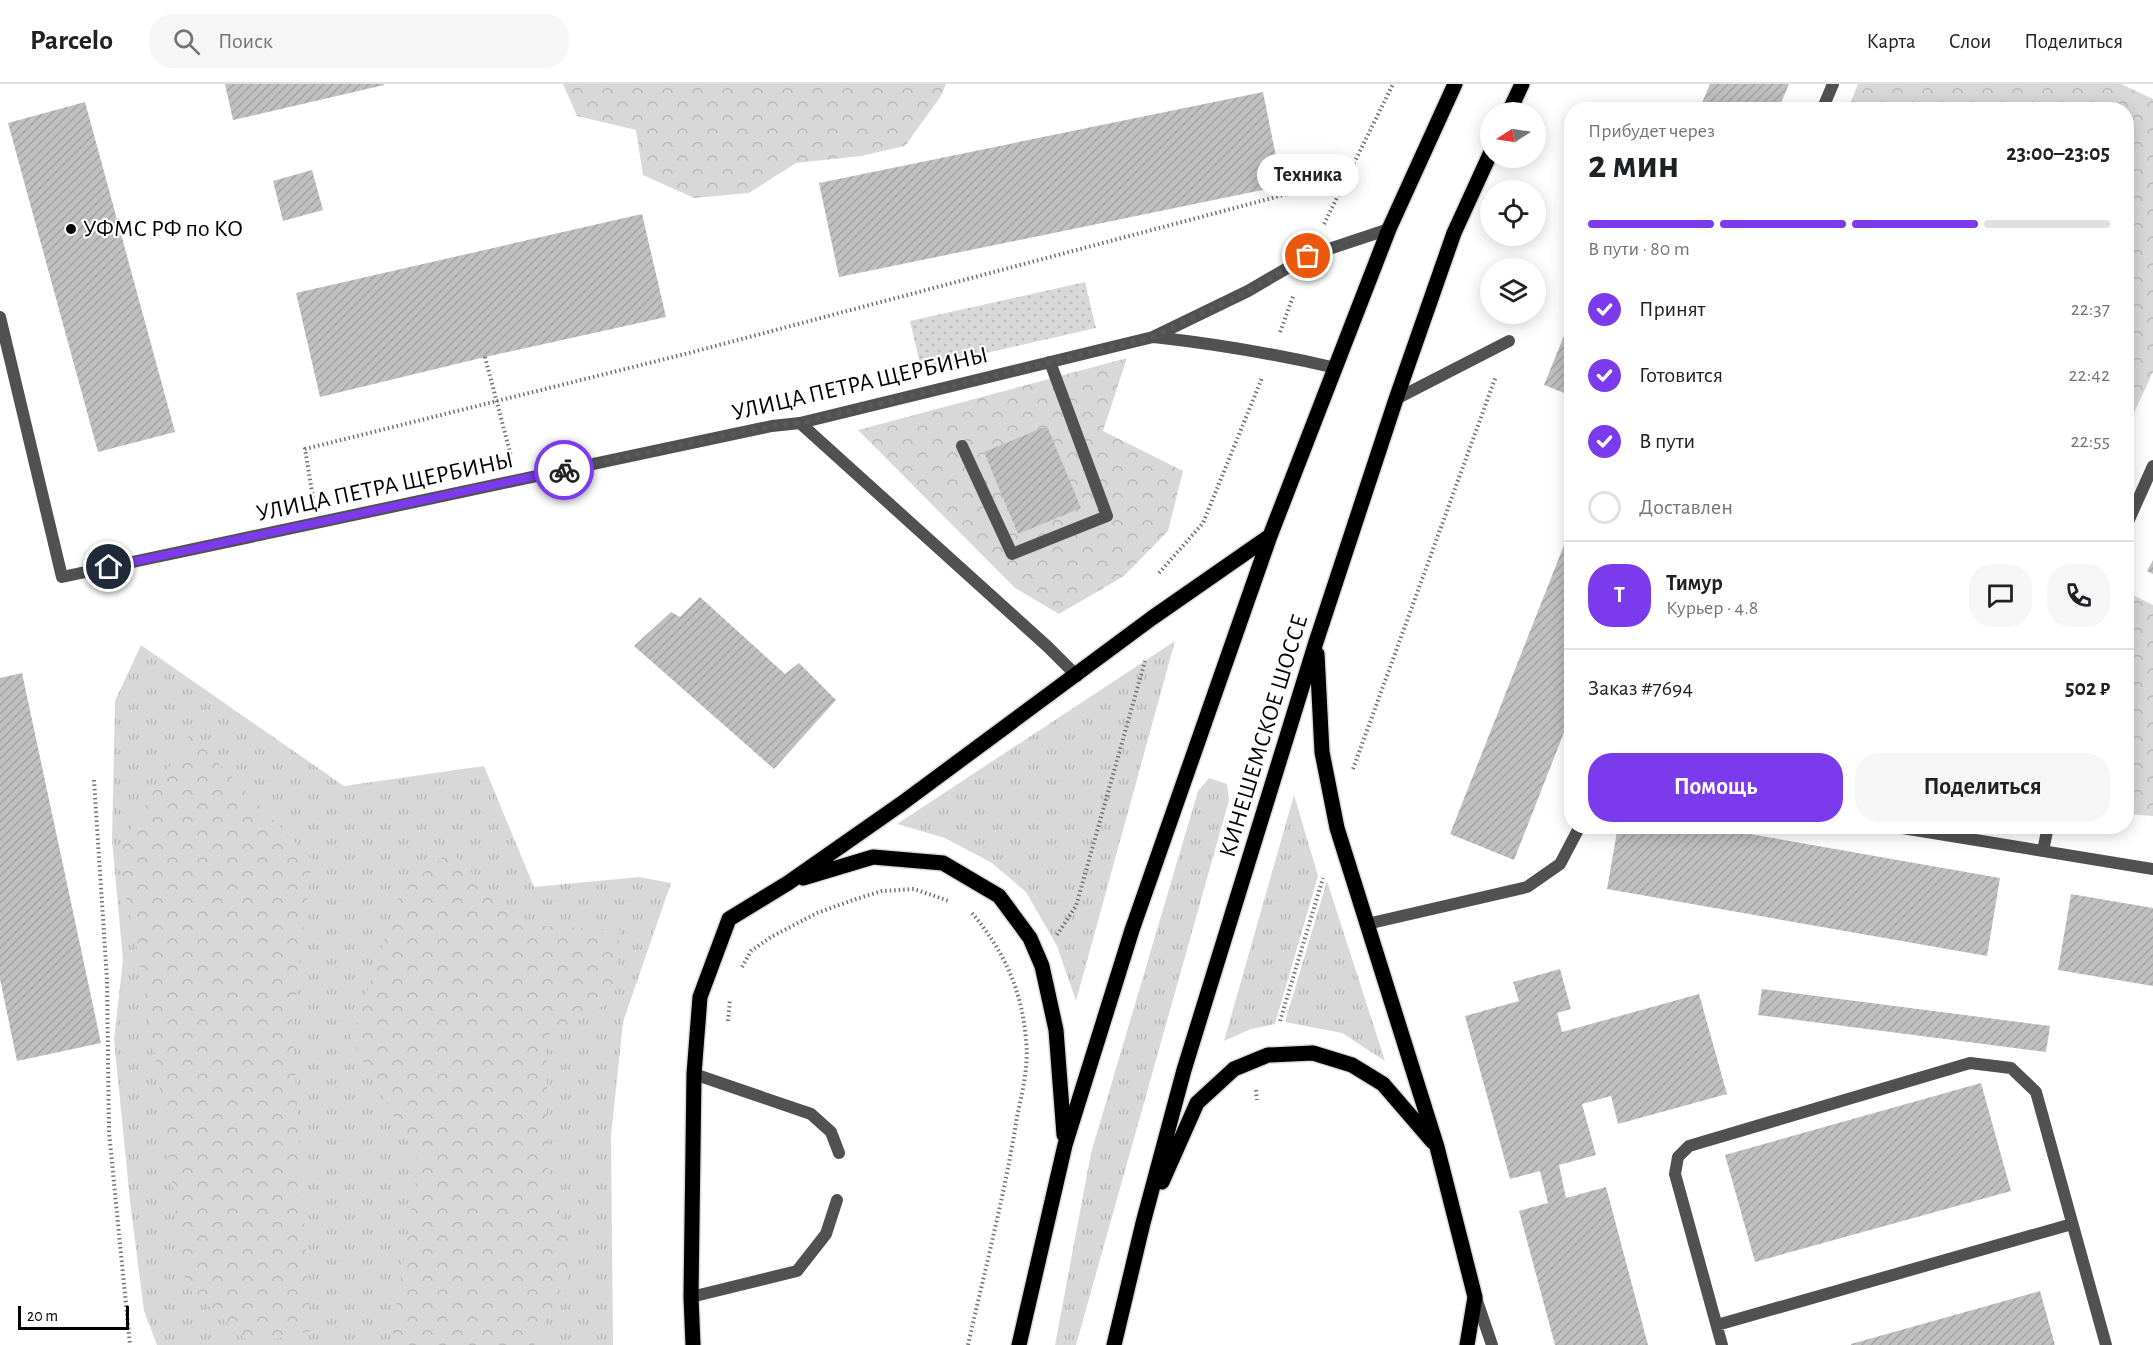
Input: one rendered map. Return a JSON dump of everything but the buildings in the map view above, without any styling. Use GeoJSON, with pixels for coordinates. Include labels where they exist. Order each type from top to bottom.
{"type":"FeatureCollection","features":[{"type":"Feature","properties":{"kind":"main road"},"geometry":{"type":"LineString","coordinates":[[1019,1345],[1065,1145],[1132,930],[1270,536],[1389,229],[1455,84]]}},
{"type":"Feature","properties":{"kind":"main road"},"geometry":{"type":"LineString","coordinates":[[1514,102],[1522,84]]}},
{"type":"Feature","properties":{"kind":"main road","name":"КИНЕШЕМСКОЕ ШОССЕ"},"geometry":{"type":"LineString","coordinates":[[1114,1345],[1143,1222],[1184,1070],[1316,642],[1396,399],[1454,233],[1484,168]]}},
{"type":"Feature","properties":{"kind":"main road"},"geometry":{"type":"LineString","coordinates":[[693,1345],[691,1297],[694,1074],[700,996],[729,919],[788,882],[901,804],[1077,676],[1152,618],[1270,536]]}},
{"type":"Feature","properties":{"kind":"main road"},"geometry":{"type":"LineString","coordinates":[[1316,642],[1322,752],[1337,828],[1437,1147],[1475,1297],[1467,1345]]}},
{"type":"Feature","properties":{"kind":"main road"},"geometry":{"type":"LineString","coordinates":[[788,882],[873,857],[943,863],[999,896],[1030,938],[1042,966],[1056,1030],[1065,1145]]}},
{"type":"Feature","properties":{"kind":"main road"},"geometry":{"type":"LineString","coordinates":[[1143,1222],[1197,1103],[1234,1069],[1268,1055],[1313,1053],[1352,1065],[1383,1084],[1437,1147]]}},
{"type":"Feature","properties":{"kind":"street"},"geometry":{"type":"LineString","coordinates":[[1825,102],[1833,84]]}},
{"type":"Feature","properties":{"kind":"street","name":"УЛИЦА ПЕТРА ЩЕРБИНЫ"},"geometry":{"type":"LineString","coordinates":[[0,317],[62,577],[772,426],[800,423],[1153,337],[1248,291],[1308,256],[1389,229]]}},
{"type":"Feature","properties":{"kind":"street","name":"УЛИЦА ПЕТРА ЩЕРБИНЫ"},"geometry":{"type":"LineString","coordinates":[[1153,337],[1212,343],[1272,353],[1336,368]]}},
{"type":"Feature","properties":{"kind":"street"},"geometry":{"type":"LineString","coordinates":[[1396,399],[1509,341]]}},
{"type":"Feature","properties":{"kind":"street"},"geometry":{"type":"LineString","coordinates":[[962,446],[1012,554],[1107,516],[1050,362]]}},
{"type":"Feature","properties":{"kind":"street"},"geometry":{"type":"LineString","coordinates":[[800,423],[1048,647],[1077,676]]}},
{"type":"Feature","properties":{"kind":"street"},"geometry":{"type":"LineString","coordinates":[[2134,506],[2153,466]]}},
{"type":"Feature","properties":{"kind":"street"},"geometry":{"type":"LineString","coordinates":[[1367,924],[1527,887],[1560,864],[1576,834]]}},
{"type":"Feature","properties":{"kind":"street"},"geometry":{"type":"LineString","coordinates":[[1939,834],[2153,869]]}},
{"type":"Feature","properties":{"kind":"street"},"geometry":{"type":"LineString","coordinates":[[2043,851],[2046,834]]}},
{"type":"Feature","properties":{"kind":"street"},"geometry":{"type":"LineString","coordinates":[[1722,1345],[1675,1174],[1678,1157],[1689,1146],[1970,1063],[2011,1068],[2036,1092],[2106,1345]]}},
{"type":"Feature","properties":{"kind":"street"},"geometry":{"type":"LineString","coordinates":[[694,1074],[811,1114],[831,1132],[839,1153]]}},
{"type":"Feature","properties":{"kind":"street"},"geometry":{"type":"LineString","coordinates":[[691,1297],[797,1272],[826,1234],[837,1200]]}},
{"type":"Feature","properties":{"kind":"street"},"geometry":{"type":"LineString","coordinates":[[1717,1325],[2072,1224]]}},
{"type":"Feature","properties":{"kind":"street"},"geometry":{"type":"LineString","coordinates":[[1475,1297],[1492,1345]]}},
{"type":"Feature","properties":{"kind":"path"},"geometry":{"type":"LineString","coordinates":[[317,523],[305,449],[689,353],[1346,180]]}},
{"type":"Feature","properties":{"kind":"path"},"geometry":{"type":"LineString","coordinates":[[1353,770],[1509,341]]}},
{"type":"Feature","properties":{"kind":"path"},"geometry":{"type":"LineString","coordinates":[[485,357],[517,480]]}},
{"type":"Feature","properties":{"kind":"path"},"geometry":{"type":"LineString","coordinates":[[1054,941],[1076,906],[1145,661]]}},
{"type":"Feature","properties":{"kind":"path"},"geometry":{"type":"LineString","coordinates":[[94,780],[107,980],[109,1132],[130,1345]]}},
{"type":"Feature","properties":{"kind":"path"},"geometry":{"type":"LineString","coordinates":[[1280,1021],[1324,874]]}},
{"type":"Feature","properties":{"kind":"path"},"geometry":{"type":"LineString","coordinates":[[737,976],[751,951],[771,937],[817,913],[856,899],[882,891],[914,890],[951,901]]}},
{"type":"Feature","properties":{"kind":"path"},"geometry":{"type":"LineString","coordinates":[[968,1345],[1012,1147],[1025,1069],[1027,1042],[1020,1002],[1008,968],[992,936],[969,910]]}},
{"type":"Feature","properties":{"kind":"path"},"geometry":{"type":"LineString","coordinates":[[727,1027],[731,996]]}},
{"type":"Feature","properties":{"kind":"path"},"geometry":{"type":"LineString","coordinates":[[1256,1090],[1257,1100]]}},
{"type":"Feature","properties":{"kind":"green space"},"geometry":{"type":"Polygon","coordinates":[[[563,84],[946,84],[941,96],[905,146],[861,156],[796,163],[749,193],[694,198],[643,175],[636,130],[577,116],[563,84]]]}},
{"type":"Feature","properties":{"kind":"green space"},"geometry":{"type":"Polygon","coordinates":[[[1858,84],[2121,84],[2153,99],[2153,372],[2134,413],[2134,102],[1851,102],[1858,84]]]}},
{"type":"Feature","properties":{"kind":"green space"},"geometry":{"type":"Polygon","coordinates":[[[1085,282],[1096,328],[921,368],[910,321],[1085,282]]]}},
{"type":"Feature","properties":{"kind":"green space"},"geometry":{"type":"Polygon","coordinates":[[[1127,358],[1103,431],[1183,471],[1168,531],[1124,576],[1059,614],[1015,588],[858,430],[1127,358]]]}},
{"type":"Feature","properties":{"kind":"green space"},"geometry":{"type":"Polygon","coordinates":[[[2134,596],[2153,605],[2153,816],[2134,815],[2134,596]]]}},
{"type":"Feature","properties":{"kind":"green space"},"geometry":{"type":"Polygon","coordinates":[[[1175,641],[1076,1001],[1057,946],[1026,892],[992,863],[945,838],[897,824],[1175,641]]]}},
{"type":"Feature","properties":{"kind":"green space"},"geometry":{"type":"Polygon","coordinates":[[[141,645],[344,786],[484,766],[534,887],[639,877],[671,883],[623,1022],[611,1136],[613,1345],[157,1345],[144,1311],[130,1201],[114,1039],[123,960],[112,840],[115,701],[141,645]]]}},
{"type":"Feature","properties":{"kind":"green space"},"geometry":{"type":"Polygon","coordinates":[[[190,734],[312,860],[292,1023],[311,1331],[251,1344],[186,1286],[156,1061],[136,943],[116,852],[190,734]]]}},
{"type":"Feature","properties":{"kind":"green space"},"geometry":{"type":"Polygon","coordinates":[[[1209,778],[1227,784],[1229,800],[1076,1345],[1055,1345],[1091,1153],[1198,791],[1209,778]]]}},
{"type":"Feature","properties":{"kind":"green space"},"geometry":{"type":"Polygon","coordinates":[[[1294,795],[1318,876],[1275,1024],[1251,1029],[1224,1041],[1294,795]]]}},
{"type":"Feature","properties":{"kind":"green space"},"geometry":{"type":"Polygon","coordinates":[[[450,851],[524,925],[620,930],[613,1001],[546,1036],[548,1171],[575,1261],[534,1345],[404,1345],[392,1332],[419,1161],[351,1040],[400,893],[450,851]]]}},
{"type":"Feature","properties":{"kind":"green space"},"geometry":{"type":"Polygon","coordinates":[[[1327,881],[1385,1061],[1342,1033],[1285,1022],[1327,881]]]}},
{"type":"Feature","properties":{"kind":"way so far"},"geometry":{"type":"LineString","coordinates":[[564,470],[772,426],[800,423],[1153,337],[1248,291],[1308,256]]}},
{"type":"Feature","properties":{"kind":"place","name":"УФМС РФ по КО"},"geometry":{"type":"Point","coordinates":[71,229]}},
{"type":"Feature","properties":{"kind":"place","name":"Техника"},"geometry":{"type":"Point","coordinates":[1308,256]}},
{"type":"Feature","properties":{"kind":"route"},"geometry":{"type":"LineString","coordinates":[[109,567],[564,470]]}}]}
